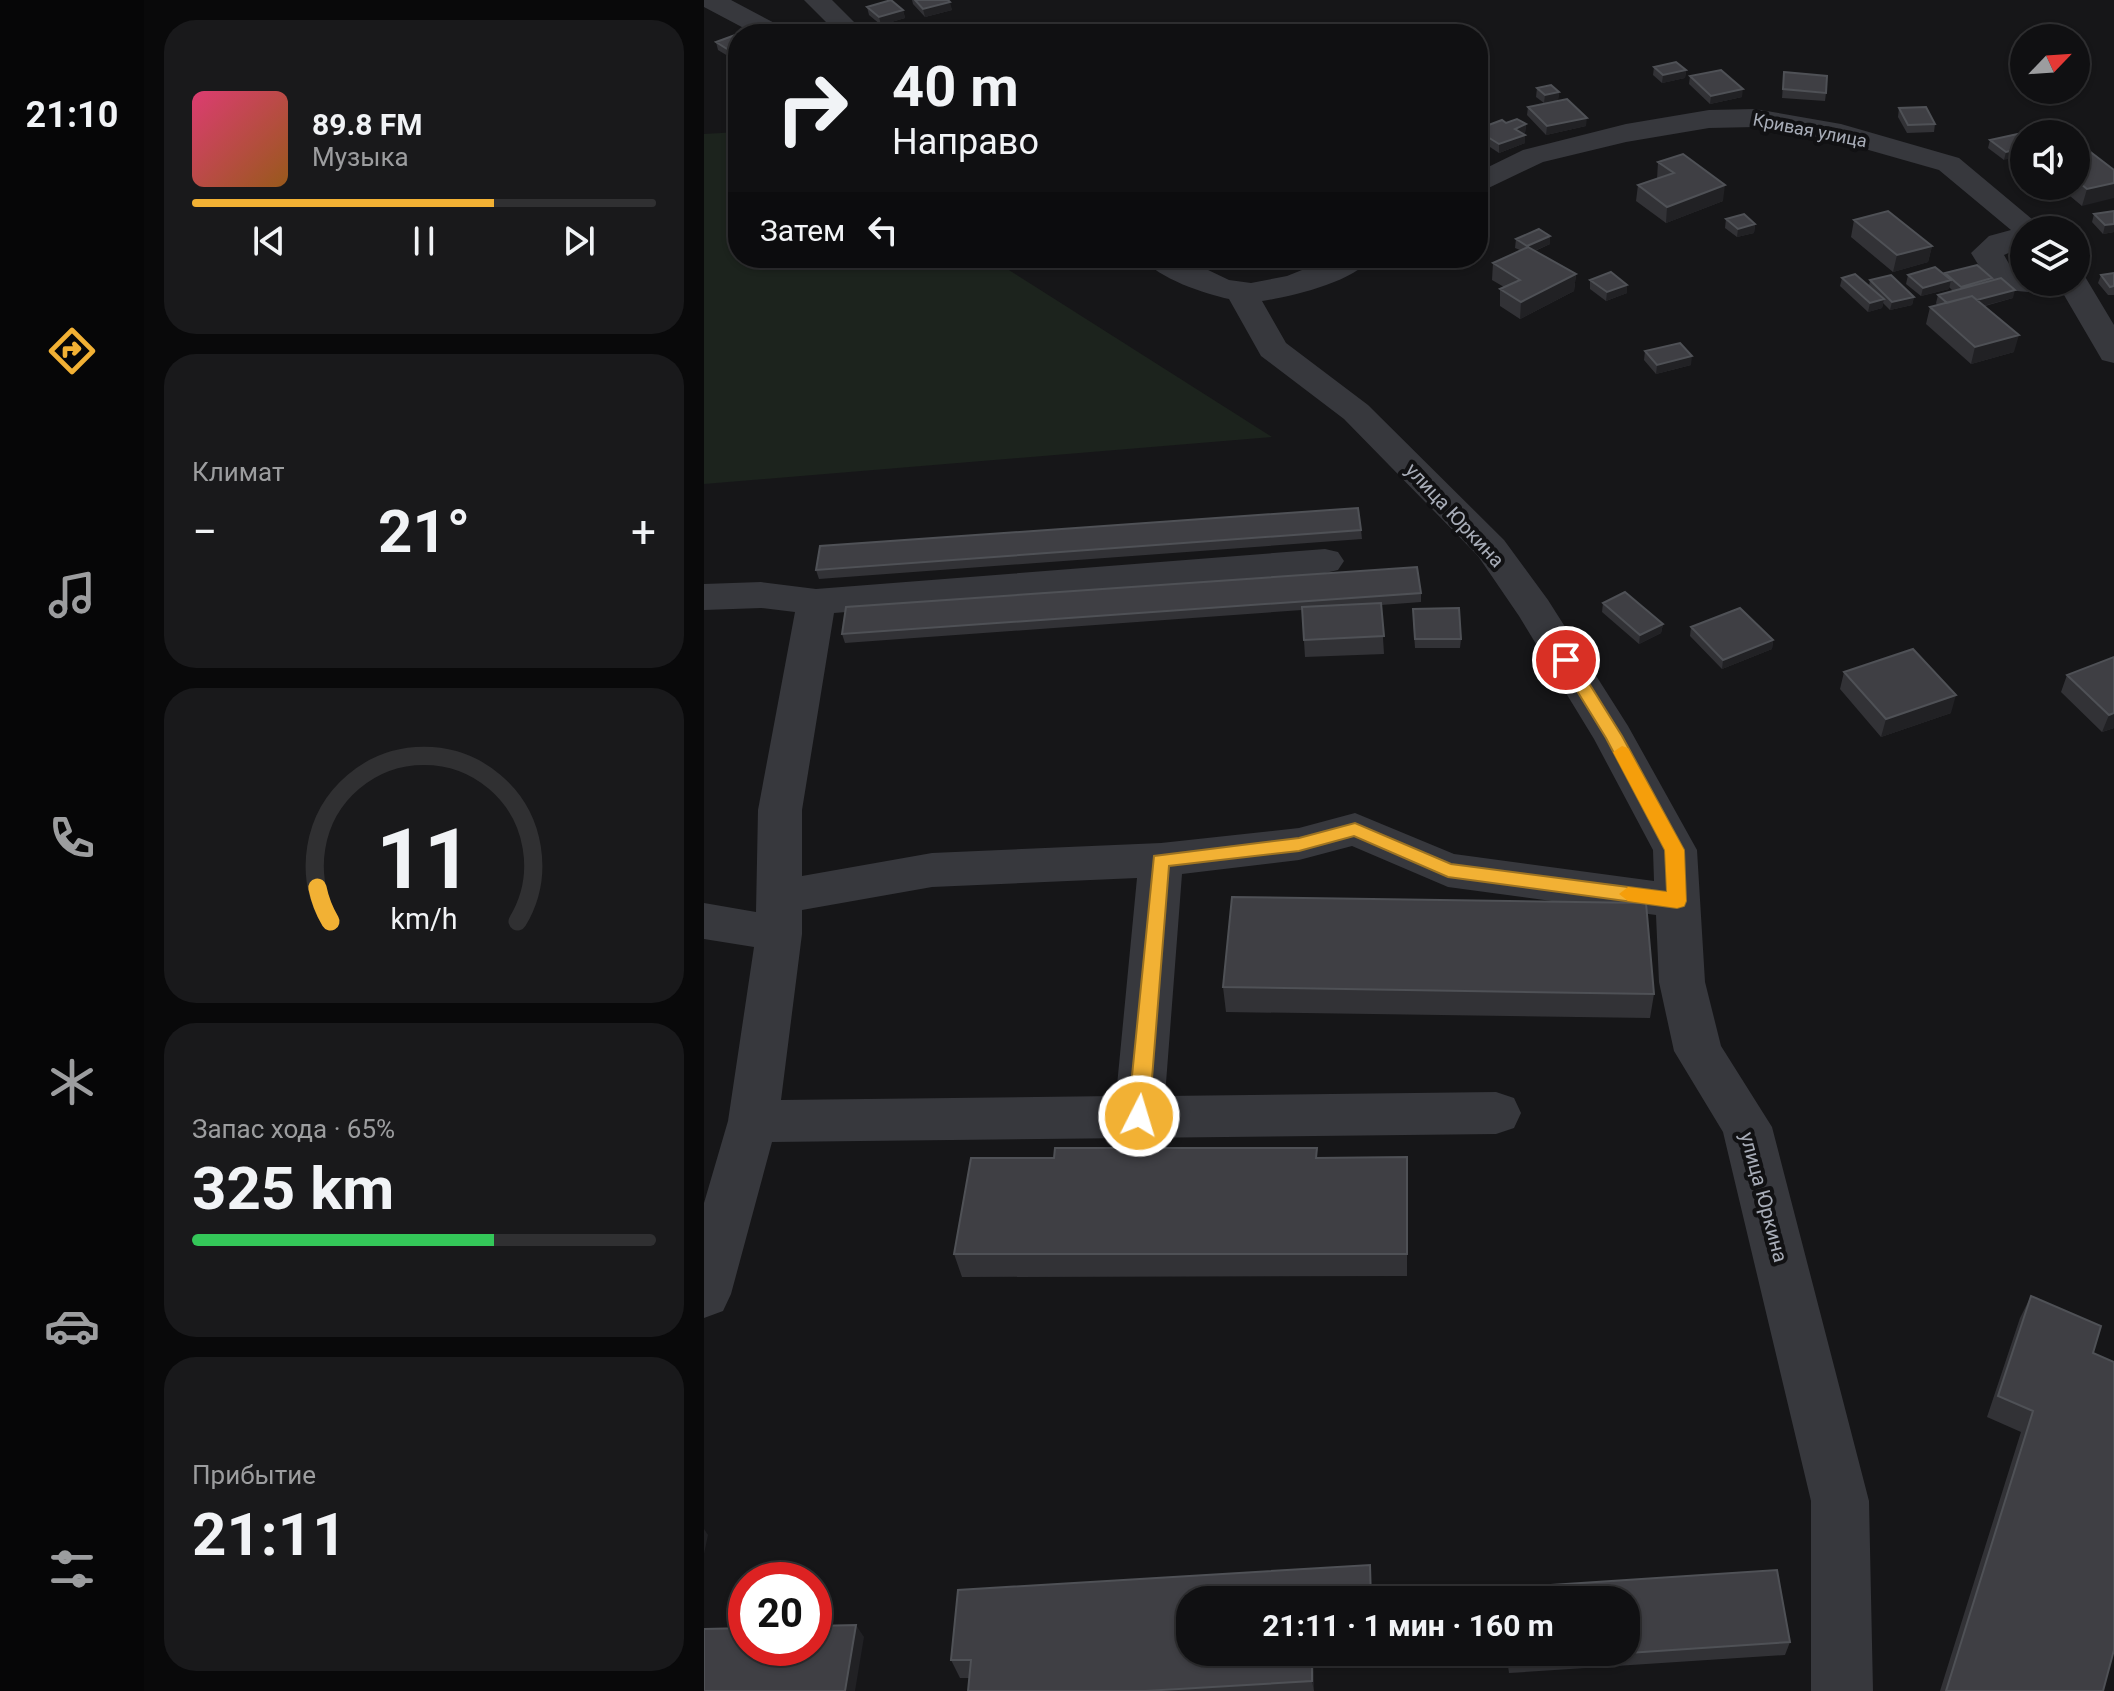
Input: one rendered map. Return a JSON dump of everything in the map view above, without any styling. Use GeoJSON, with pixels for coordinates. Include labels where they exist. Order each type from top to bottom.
{"type":"FeatureCollection","features":[{"type":"Feature","properties":{"kind":"street"},"geometry":{"type":"LineString","coordinates":[[711,0],[756,24]]}},
{"type":"Feature","properties":{"kind":"street"},"geometry":{"type":"LineString","coordinates":[[817,0],[842,24]]}},
{"type":"Feature","properties":{"kind":"street","name":"Кривая улица"},"geometry":{"type":"LineString","coordinates":[[1488,179],[1533,156],[1626,133],[1709,119],[1755,118],[1841,133],[1949,164],[2013,216]]}},
{"type":"Feature","properties":{"kind":"street"},"geometry":{"type":"LineString","coordinates":[[2010,240],[1987,253],[2000,275],[2010,280]]}},
{"type":"Feature","properties":{"kind":"street"},"geometry":{"type":"LineString","coordinates":[[1178,268],[1200,280],[1241,293],[1292,286],[1332,268]]}},
{"type":"Feature","properties":{"kind":"street","name":"улица Юркина"},"geometry":{"type":"LineString","coordinates":[[1241,293],[1273,349],[1356,412],[1491,548],[1534,609],[1613,736],[1675,850],[1682,982],[1698,1051],[1747,1127],[1840,1501],[1842,1691]]}},
{"type":"Feature","properties":{"kind":"street"},"geometry":{"type":"LineString","coordinates":[[2081,296],[2114,353]]}},
{"type":"Feature","properties":{"kind":"street"},"geometry":{"type":"LineString","coordinates":[[704,597],[761,595],[816,602],[1325,561]]}},
{"type":"Feature","properties":{"kind":"street"},"geometry":{"type":"LineString","coordinates":[[704,1294],[753,1121],[779,916],[780,810],[816,602]]}},
{"type":"Feature","properties":{"kind":"street"},"geometry":{"type":"LineString","coordinates":[[704,921],[779,916],[932,870],[1161,860],[1299,844],[1355,829],[1448,870],[1677,901]]}},
{"type":"Feature","properties":{"kind":"street"},"geometry":{"type":"LineString","coordinates":[[1139,1116],[1161,860]]}},
{"type":"Feature","properties":{"kind":"street"},"geometry":{"type":"LineString","coordinates":[[753,1121],[1496,1113]]}},
{"type":"Feature","properties":{"kind":"shaded area"},"geometry":{"type":"Polygon","coordinates":[[[728,133],[728,268],[1006,268],[1272,437],[704,484],[704,134],[728,133]]]}},
{"type":"Feature","properties":{"kind":"building"},"geometry":{"type":"Polygon","coordinates":[[[891,0],[903,10],[879,17],[867,7],[891,0]]]}},
{"type":"Feature","properties":{"kind":"building"},"geometry":{"type":"Polygon","coordinates":[[[915,0],[948,0],[950,2],[923,9],[915,0]]]}},
{"type":"Feature","properties":{"kind":"building"},"geometry":{"type":"Polygon","coordinates":[[[728,38],[728,50],[716,42],[728,38]]]}},
{"type":"Feature","properties":{"kind":"building"},"geometry":{"type":"Polygon","coordinates":[[[1676,62],[1686,70],[1663,75],[1654,67],[1676,62]]]}},
{"type":"Feature","properties":{"kind":"building"},"geometry":{"type":"Polygon","coordinates":[[[1721,70],[1743,89],[1711,96],[1690,76],[1721,70]]]}},
{"type":"Feature","properties":{"kind":"building"},"geometry":{"type":"Polygon","coordinates":[[[1784,72],[1827,76],[1826,93],[1783,89],[1784,72]]]}},
{"type":"Feature","properties":{"kind":"building"},"geometry":{"type":"Polygon","coordinates":[[[1551,85],[1559,92],[1545,95],[1537,88],[1551,85]]]}},
{"type":"Feature","properties":{"kind":"building"},"geometry":{"type":"Polygon","coordinates":[[[1567,99],[1587,118],[1547,126],[1528,107],[1567,99]]]}},
{"type":"Feature","properties":{"kind":"building"},"geometry":{"type":"Polygon","coordinates":[[[1926,107],[1935,124],[1908,125],[1899,108],[1926,107]]]}},
{"type":"Feature","properties":{"kind":"building"},"geometry":{"type":"Polygon","coordinates":[[[1517,119],[1526,124],[1515,129],[1525,135],[1499,144],[1488,137],[1488,125],[1502,120],[1506,123],[1517,119]]]}},
{"type":"Feature","properties":{"kind":"building"},"geometry":{"type":"Polygon","coordinates":[[[2010,136],[2010,151],[2006,152],[1990,140],[2010,136]]]}},
{"type":"Feature","properties":{"kind":"building"},"geometry":{"type":"Polygon","coordinates":[[[2090,152],[2114,170],[2114,183],[2090,188],[2090,152]]]}},
{"type":"Feature","properties":{"kind":"building"},"geometry":{"type":"Polygon","coordinates":[[[1683,154],[1725,185],[1667,207],[1638,185],[1674,173],[1658,162],[1683,154]]]}},
{"type":"Feature","properties":{"kind":"building"},"geometry":{"type":"Polygon","coordinates":[[[1888,211],[1932,246],[1897,255],[1854,220],[1888,211]]]}},
{"type":"Feature","properties":{"kind":"building"},"geometry":{"type":"Polygon","coordinates":[[[2114,211],[2114,224],[2105,225],[2094,214],[2114,211]]]}},
{"type":"Feature","properties":{"kind":"building"},"geometry":{"type":"Polygon","coordinates":[[[1744,214],[1755,224],[1738,229],[1726,219],[1744,214]]]}},
{"type":"Feature","properties":{"kind":"building"},"geometry":{"type":"Polygon","coordinates":[[[1539,229],[1550,236],[1527,246],[1516,239],[1539,229]]]}},
{"type":"Feature","properties":{"kind":"building"},"geometry":{"type":"Polygon","coordinates":[[[1528,247],[1576,274],[1521,302],[1500,289],[1520,280],[1493,263],[1528,247]]]}},
{"type":"Feature","properties":{"kind":"building"},"geometry":{"type":"Polygon","coordinates":[[[1977,265],[1992,278],[1961,287],[1945,273],[1977,265]]]}},
{"type":"Feature","properties":{"kind":"building"},"geometry":{"type":"Polygon","coordinates":[[[1935,267],[1951,280],[1923,288],[1908,275],[1935,267]]]}},
{"type":"Feature","properties":{"kind":"building"},"geometry":{"type":"Polygon","coordinates":[[[1611,272],[1627,285],[1607,292],[1590,280],[1611,272]]]}},
{"type":"Feature","properties":{"kind":"building"},"geometry":{"type":"Polygon","coordinates":[[[2114,273],[2114,286],[2110,287],[2101,275],[2114,273]]]}},
{"type":"Feature","properties":{"kind":"building"},"geometry":{"type":"Polygon","coordinates":[[[1855,274],[1884,299],[1870,303],[1842,278],[1855,274]]]}},
{"type":"Feature","properties":{"kind":"building"},"geometry":{"type":"Polygon","coordinates":[[[1891,275],[1914,297],[1892,302],[1870,280],[1891,275]]]}},
{"type":"Feature","properties":{"kind":"building"},"geometry":{"type":"Polygon","coordinates":[[[2001,278],[2010,286],[2010,291],[1977,300],[1972,296],[1947,303],[1938,295],[2001,278]]]}},
{"type":"Feature","properties":{"kind":"building"},"geometry":{"type":"Polygon","coordinates":[[[1972,296],[2019,335],[1975,347],[1930,307],[1972,296]]]}},
{"type":"Feature","properties":{"kind":"building"},"geometry":{"type":"Polygon","coordinates":[[[1680,343],[1692,356],[1657,365],[1645,351],[1680,343]]]}},
{"type":"Feature","properties":{"kind":"building"},"geometry":{"type":"Polygon","coordinates":[[[1358,508],[1361,530],[816,570],[820,546],[1358,508]]]}},
{"type":"Feature","properties":{"kind":"building"},"geometry":{"type":"Polygon","coordinates":[[[1417,567],[1421,593],[842,634],[846,607],[1417,567]]]}},
{"type":"Feature","properties":{"kind":"building"},"geometry":{"type":"Polygon","coordinates":[[[1625,592],[1663,624],[1640,635],[1603,603],[1625,592]]]}},
{"type":"Feature","properties":{"kind":"building"},"geometry":{"type":"Polygon","coordinates":[[[1381,603],[1384,636],[1304,640],[1302,607],[1381,603]]]}},
{"type":"Feature","properties":{"kind":"building"},"geometry":{"type":"Polygon","coordinates":[[[1459,608],[1461,639],[1415,639],[1413,609],[1459,608]]]}},
{"type":"Feature","properties":{"kind":"building"},"geometry":{"type":"Polygon","coordinates":[[[1740,608],[1773,640],[1723,660],[1691,627],[1740,608]]]}},
{"type":"Feature","properties":{"kind":"building"},"geometry":{"type":"Polygon","coordinates":[[[1913,649],[1956,695],[1886,719],[1844,672],[1913,649]]]}},
{"type":"Feature","properties":{"kind":"building"},"geometry":{"type":"Polygon","coordinates":[[[2114,657],[2114,713],[2109,715],[2067,675],[2114,657]]]}},
{"type":"Feature","properties":{"kind":"building"},"geometry":{"type":"Polygon","coordinates":[[[1232,897],[1646,903],[1654,994],[1223,987],[1232,897]]]}},
{"type":"Feature","properties":{"kind":"building"},"geometry":{"type":"Polygon","coordinates":[[[1055,1148],[1317,1148],[1316,1158],[1407,1157],[1407,1254],[954,1254],[971,1158],[1054,1158],[1055,1148]]]}},
{"type":"Feature","properties":{"kind":"building"},"geometry":{"type":"Polygon","coordinates":[[[2031,1296],[2101,1326],[2093,1353],[2114,1362],[2114,1650],[2103,1691],[1946,1691],[2033,1411],[1998,1396],[2031,1296]]]}},
{"type":"Feature","properties":{"kind":"building"},"geometry":{"type":"Polygon","coordinates":[[[1370,1565],[1371,1586],[1176,1586],[1176,1666],[1312,1666],[1312,1681],[1145,1691],[968,1691],[971,1660],[951,1660],[958,1590],[1370,1565]]]}},
{"type":"Feature","properties":{"kind":"building"},"geometry":{"type":"Polygon","coordinates":[[[1777,1570],[1790,1642],[1640,1652],[1640,1586],[1536,1586],[1777,1570]]]}},
{"type":"Feature","properties":{"kind":"building"},"geometry":{"type":"Polygon","coordinates":[[[856,1625],[845,1691],[704,1691],[704,1629],[728,1628],[728,1666],[832,1666],[832,1626],[856,1625]]]}},
{"type":"Feature","properties":{"kind":"slow traffic"},"geometry":{"type":"LineString","coordinates":[[1622,752],[1675,850],[1677,901],[1628,894]]}},
{"type":"Feature","properties":{"kind":"route"},"geometry":{"type":"LineString","coordinates":[[1139,1116],[1161,860],[1299,844],[1355,829],[1448,870],[1677,901],[1675,850],[1613,736],[1566,660]]}}]}
